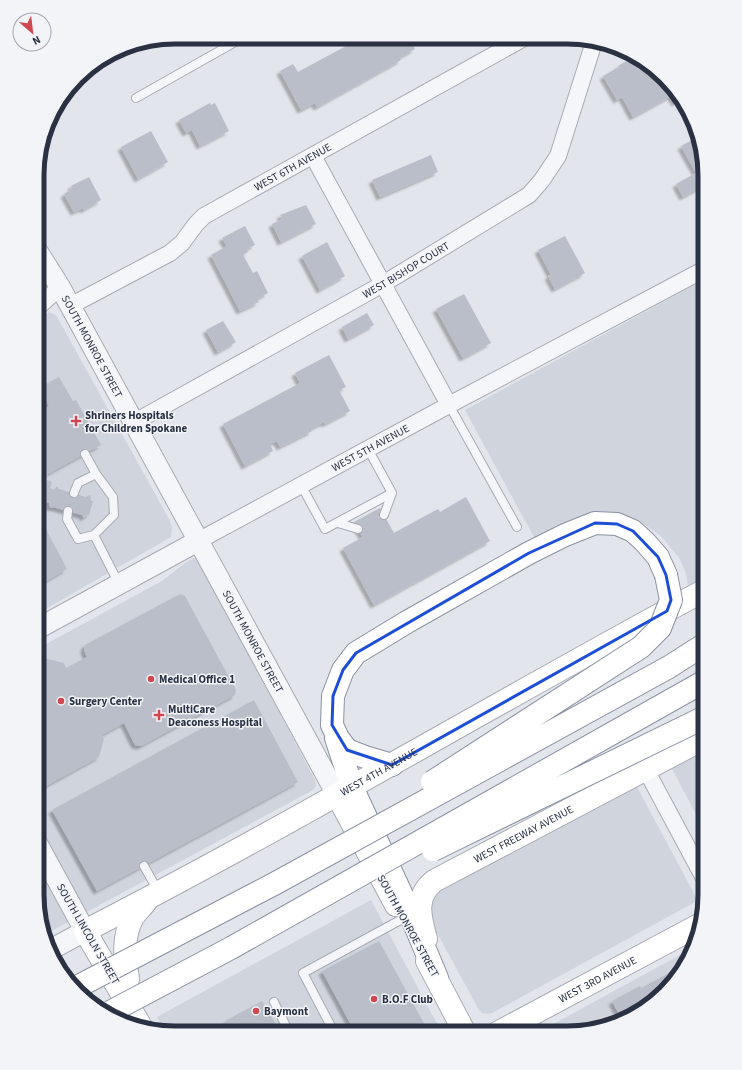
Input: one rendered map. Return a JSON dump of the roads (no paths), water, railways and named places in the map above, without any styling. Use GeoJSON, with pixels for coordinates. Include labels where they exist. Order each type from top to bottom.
{"type":"FeatureCollection","features":[{"type":"Feature","properties":{"kind":"main road"},"geometry":{"type":"LineString","coordinates":[[274,884],[641,647],[660,628],[671,600],[666,575],[658,557],[633,531],[617,524],[595,523],[565,534],[427,610],[356,653],[343,670],[333,696],[332,725],[344,791],[407,906],[436,978]]}},
{"type":"Feature","properties":{"kind":"main road","name":"WEST 4TH AVENUE"},"geometry":{"type":"LineString","coordinates":[[85,931],[392,765],[585,655],[698,594]]}},
{"type":"Feature","properties":{"kind":"main road"},"geometry":{"type":"LineString","coordinates":[[668,667],[698,644]]}},
{"type":"Feature","properties":{"kind":"main road"},"geometry":{"type":"LineString","coordinates":[[80,985],[274,884],[668,667],[698,648]]}},
{"type":"Feature","properties":{"kind":"main road"},"geometry":{"type":"LineString","coordinates":[[113,1010],[231,948],[698,685]]}},
{"type":"Feature","properties":{"kind":"main road"},"geometry":{"type":"LineString","coordinates":[[231,948],[698,720]]}},
{"type":"Feature","properties":{"kind":"main road"},"geometry":{"type":"LineString","coordinates":[[332,725],[338,738],[347,750],[392,765]]}},
{"type":"Feature","properties":{"kind":"main road","name":"WEST FREEWAY AVENUE"},"geometry":{"type":"LineString","coordinates":[[436,978],[420,914],[421,897],[429,884],[645,768],[698,742]]}},
{"type":"Feature","properties":{"kind":"main road","name":"SOUTH MONROE STREET"},"geometry":{"type":"LineString","coordinates":[[344,791],[404,918],[461,1026]]}},
{"type":"Feature","properties":{"kind":"main road"},"geometry":{"type":"LineString","coordinates":[[137,1020],[126,966],[125,941],[128,928],[133,917],[155,894]]}},
{"type":"Feature","properties":{"kind":"main road","name":"WEST 3RD AVENUE"},"geometry":{"type":"LineString","coordinates":[[511,1026],[693,928]]}},
{"type":"Feature","properties":{"kind":"main road","name":"SOUTH LINCOLN STREET"},"geometry":{"type":"LineString","coordinates":[[85,931],[137,1020]]}},
{"type":"Feature","properties":{"kind":"street","name":"WEST 6TH AVENUE"},"geometry":{"type":"LineString","coordinates":[[70,306],[170,253],[182,243],[204,216],[513,44]]}},
{"type":"Feature","properties":{"kind":"street","name":"WEST BISHOP COURT"},"geometry":{"type":"LineString","coordinates":[[133,423],[383,284],[528,194],[542,180],[558,156],[593,47]]}},
{"type":"Feature","properties":{"kind":"street"},"geometry":{"type":"LineString","coordinates":[[313,156],[450,405]]}},
{"type":"Feature","properties":{"kind":"street","name":"SOUTH MONROE STREET"},"geometry":{"type":"LineString","coordinates":[[44,262],[60,287],[198,541],[344,791]]}},
{"type":"Feature","properties":{"kind":"street","name":"WEST 5TH AVENUE"},"geometry":{"type":"LineString","coordinates":[[44,625],[450,405],[698,275]]}},
{"type":"Feature","properties":{"kind":"street"},"geometry":{"type":"LineString","coordinates":[[44,302],[60,287]]}},
{"type":"Feature","properties":{"kind":"street"},"geometry":{"type":"LineString","coordinates":[[645,768],[698,867]]}},
{"type":"Feature","properties":{"kind":"street","name":"SOUTH LINCOLN STREET"},"geometry":{"type":"LineString","coordinates":[[44,856],[85,931]]}},
{"type":"Feature","properties":{"kind":"street","name":"WEST 4TH AVENUE"},"geometry":{"type":"LineString","coordinates":[[55,947],[85,931]]}},
{"type":"Feature","properties":{"kind":"lane"},"geometry":{"type":"LineString","coordinates":[[136,98],[232,44]]}},
{"type":"Feature","properties":{"kind":"lane"},"geometry":{"type":"LineString","coordinates":[[450,405],[517,527]]}},
{"type":"Feature","properties":{"kind":"lane"},"geometry":{"type":"LineString","coordinates":[[368,449],[392,493],[384,516]]}},
{"type":"Feature","properties":{"kind":"lane"},"geometry":{"type":"LineString","coordinates":[[68,511],[67,519],[78,539],[94,536],[114,515],[113,497],[96,474],[85,454]]}},
{"type":"Feature","properties":{"kind":"lane"},"geometry":{"type":"LineString","coordinates":[[74,494],[78,484],[96,474]]}},
{"type":"Feature","properties":{"kind":"lane"},"geometry":{"type":"LineString","coordinates":[[301,485],[325,529],[392,493]]}},
{"type":"Feature","properties":{"kind":"lane"},"geometry":{"type":"LineString","coordinates":[[338,523],[358,529]]}},
{"type":"Feature","properties":{"kind":"lane"},"geometry":{"type":"LineString","coordinates":[[94,536],[120,585]]}},
{"type":"Feature","properties":{"kind":"lane"},"geometry":{"type":"LineString","coordinates":[[144,866],[155,894]]}},
{"type":"Feature","properties":{"kind":"lane"},"geometry":{"type":"LineString","coordinates":[[331,1026],[304,973],[404,918]]}},
{"type":"Feature","properties":{"kind":"lane"},"geometry":{"type":"LineString","coordinates":[[274,1002],[286,1026]]}},
{"type":"Feature","properties":{"kind":"place","name":"Shriners Hospitals for Children Spokane"},"geometry":{"type":"Point","coordinates":[76,421]}},
{"type":"Feature","properties":{"kind":"place","name":"Medical Office 1"},"geometry":{"type":"Point","coordinates":[151,679]}},
{"type":"Feature","properties":{"kind":"place","name":"Surgery Center"},"geometry":{"type":"Point","coordinates":[61,701]}},
{"type":"Feature","properties":{"kind":"place","name":"MultiCare Deaconess Hospital"},"geometry":{"type":"Point","coordinates":[159,715]}},
{"type":"Feature","properties":{"kind":"place","name":"B.O.F Club"},"geometry":{"type":"Point","coordinates":[374,999]}},
{"type":"Feature","properties":{"kind":"place","name":"Baymont"},"geometry":{"type":"Point","coordinates":[256,1011]}}]}
